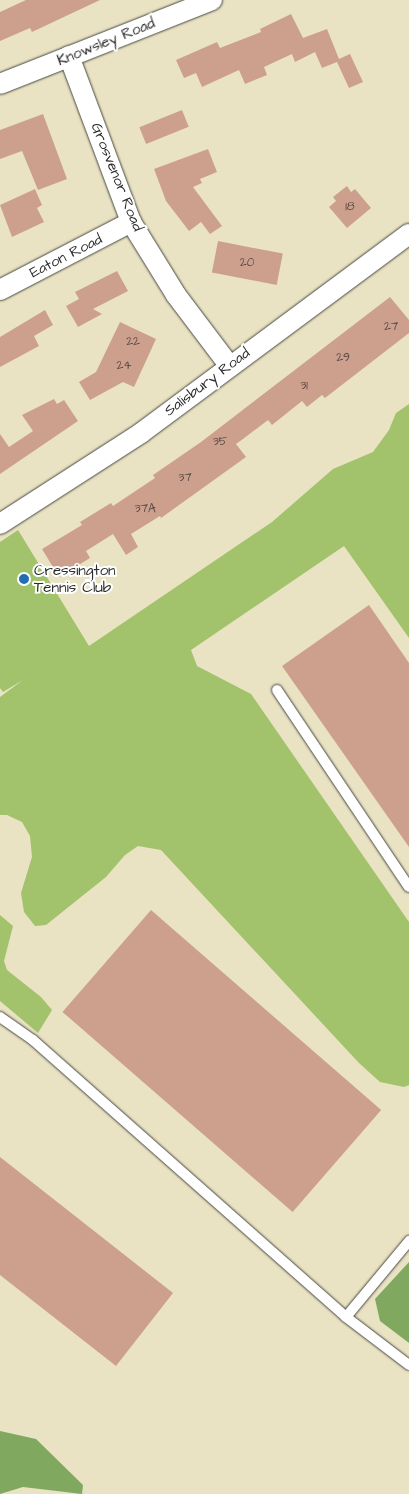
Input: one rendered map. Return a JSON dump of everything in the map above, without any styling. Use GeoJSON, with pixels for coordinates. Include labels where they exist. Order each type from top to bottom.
{"type":"FeatureCollection","features":[{"type":"Feature","properties":{"kind":"street","name":"Knowsley Road"},"geometry":{"type":"LineString","coordinates":[[0,84],[212,0]]}},
{"type":"Feature","properties":{"kind":"street","name":"Grosvenor Road"},"geometry":{"type":"LineString","coordinates":[[69,56],[131,222],[176,295],[229,365]]}},
{"type":"Feature","properties":{"kind":"street","name":"Eaton Road"},"geometry":{"type":"LineString","coordinates":[[0,290],[131,222]]}},
{"type":"Feature","properties":{"kind":"street","name":"Salisbury Road"},"geometry":{"type":"LineString","coordinates":[[0,524],[141,433],[229,365],[409,234]]}},
{"type":"Feature","properties":{"kind":"lane"},"geometry":{"type":"LineString","coordinates":[[277,690],[409,887]]}},
{"type":"Feature","properties":{"kind":"lane"},"geometry":{"type":"LineString","coordinates":[[0,1017],[33,1040],[346,1316],[409,1365]]}},
{"type":"Feature","properties":{"kind":"lane"},"geometry":{"type":"LineString","coordinates":[[346,1316],[409,1241]]}},
{"type":"Feature","properties":{"kind":"green space"},"geometry":{"type":"Polygon","coordinates":[[[409,404],[409,638],[344,546],[191,650],[197,666],[251,694],[409,922],[409,1085],[404,1087],[380,1082],[359,1063],[161,850],[138,846],[125,855],[106,877],[46,925],[35,926],[24,912],[21,893],[32,857],[30,836],[22,822],[7,815],[0,815],[0,697],[23,680],[3,692],[0,688],[0,542],[18,530],[89,646],[272,522],[333,469],[373,452],[389,430],[396,413],[409,404]]]}},
{"type":"Feature","properties":{"kind":"green space"},"geometry":{"type":"Polygon","coordinates":[[[0,915],[13,926],[4,961],[7,970],[41,997],[52,1010],[38,1033],[0,1001],[0,915]]]}},
{"type":"Feature","properties":{"kind":"green space"},"geometry":{"type":"Polygon","coordinates":[[[409,1262],[409,1343],[380,1321],[375,1299],[409,1262]]]}},
{"type":"Feature","properties":{"kind":"green space"},"geometry":{"type":"Polygon","coordinates":[[[0,1431],[36,1439],[83,1485],[82,1494],[23,1487],[0,1494],[0,1431]]]}},
{"type":"Feature","properties":{"kind":"building"},"geometry":{"type":"Polygon","coordinates":[[[26,0],[100,0],[32,32],[30,28],[0,41],[0,12],[26,0]]]}},
{"type":"Feature","properties":{"kind":"building"},"geometry":{"type":"Polygon","coordinates":[[[291,14],[303,38],[327,29],[339,59],[350,54],[363,82],[349,88],[337,62],[322,68],[315,52],[295,62],[292,54],[264,67],[267,75],[245,84],[239,70],[202,87],[196,73],[184,78],[176,60],[217,42],[220,48],[261,32],[260,29],[291,14]]]}},
{"type":"Feature","properties":{"kind":"building"},"geometry":{"type":"Polygon","coordinates":[[[182,110],[189,127],[146,144],[139,127],[182,110]]]}},
{"type":"Feature","properties":{"kind":"building"},"geometry":{"type":"Polygon","coordinates":[[[43,114],[67,179],[38,190],[22,151],[0,159],[0,130],[43,114]]]}},
{"type":"Feature","properties":{"kind":"building"},"geometry":{"type":"Polygon","coordinates":[[[208,149],[217,172],[200,179],[202,183],[193,187],[222,226],[210,234],[201,222],[189,231],[166,201],[154,169],[208,149]]]}},
{"type":"Feature","properties":{"kind":"building"},"geometry":{"type":"Polygon","coordinates":[[[347,186],[351,192],[355,189],[371,208],[347,228],[329,207],[336,201],[333,197],[347,186]]]}},
{"type":"Feature","properties":{"kind":"building"},"geometry":{"type":"Polygon","coordinates":[[[35,189],[42,205],[37,208],[44,222],[12,237],[0,205],[35,189]]]}},
{"type":"Feature","properties":{"kind":"building"},"geometry":{"type":"Polygon","coordinates":[[[218,241],[283,254],[277,285],[212,272],[218,241]]]}},
{"type":"Feature","properties":{"kind":"building"},"geometry":{"type":"Polygon","coordinates":[[[117,271],[128,291],[93,309],[102,314],[78,327],[66,306],[79,299],[75,292],[117,271]]]}},
{"type":"Feature","properties":{"kind":"building"},"geometry":{"type":"Polygon","coordinates":[[[390,297],[409,320],[409,333],[325,398],[322,395],[307,407],[302,401],[272,425],[268,420],[236,444],[246,457],[161,518],[160,516],[131,534],[138,547],[126,555],[113,534],[86,551],[90,558],[59,577],[42,549],[82,525],[80,522],[111,503],[113,506],[155,478],[153,475],[201,442],[390,297]]]}},
{"type":"Feature","properties":{"kind":"building"},"geometry":{"type":"Polygon","coordinates":[[[45,310],[53,325],[34,336],[39,346],[0,367],[0,337],[45,310]]]}},
{"type":"Feature","properties":{"kind":"building"},"geometry":{"type":"Polygon","coordinates":[[[120,322],[156,339],[134,387],[123,382],[90,400],[79,382],[96,372],[120,322]]]}},
{"type":"Feature","properties":{"kind":"building"},"geometry":{"type":"Polygon","coordinates":[[[54,399],[57,404],[64,400],[78,421],[0,474],[0,434],[9,447],[33,431],[22,415],[54,399]]]}},
{"type":"Feature","properties":{"kind":"building"},"geometry":{"type":"Polygon","coordinates":[[[369,605],[409,663],[409,847],[282,666],[369,605]]]}},
{"type":"Feature","properties":{"kind":"building"},"geometry":{"type":"Polygon","coordinates":[[[151,910],[381,1110],[293,1212],[62,1012],[151,910]]]}},
{"type":"Feature","properties":{"kind":"building"},"geometry":{"type":"Polygon","coordinates":[[[0,1157],[173,1293],[116,1366],[0,1275],[0,1157]]]}},
{"type":"Feature","properties":{"kind":"place","name":"Cressington Tennis Club"},"geometry":{"type":"Point","coordinates":[24,579]}}]}
